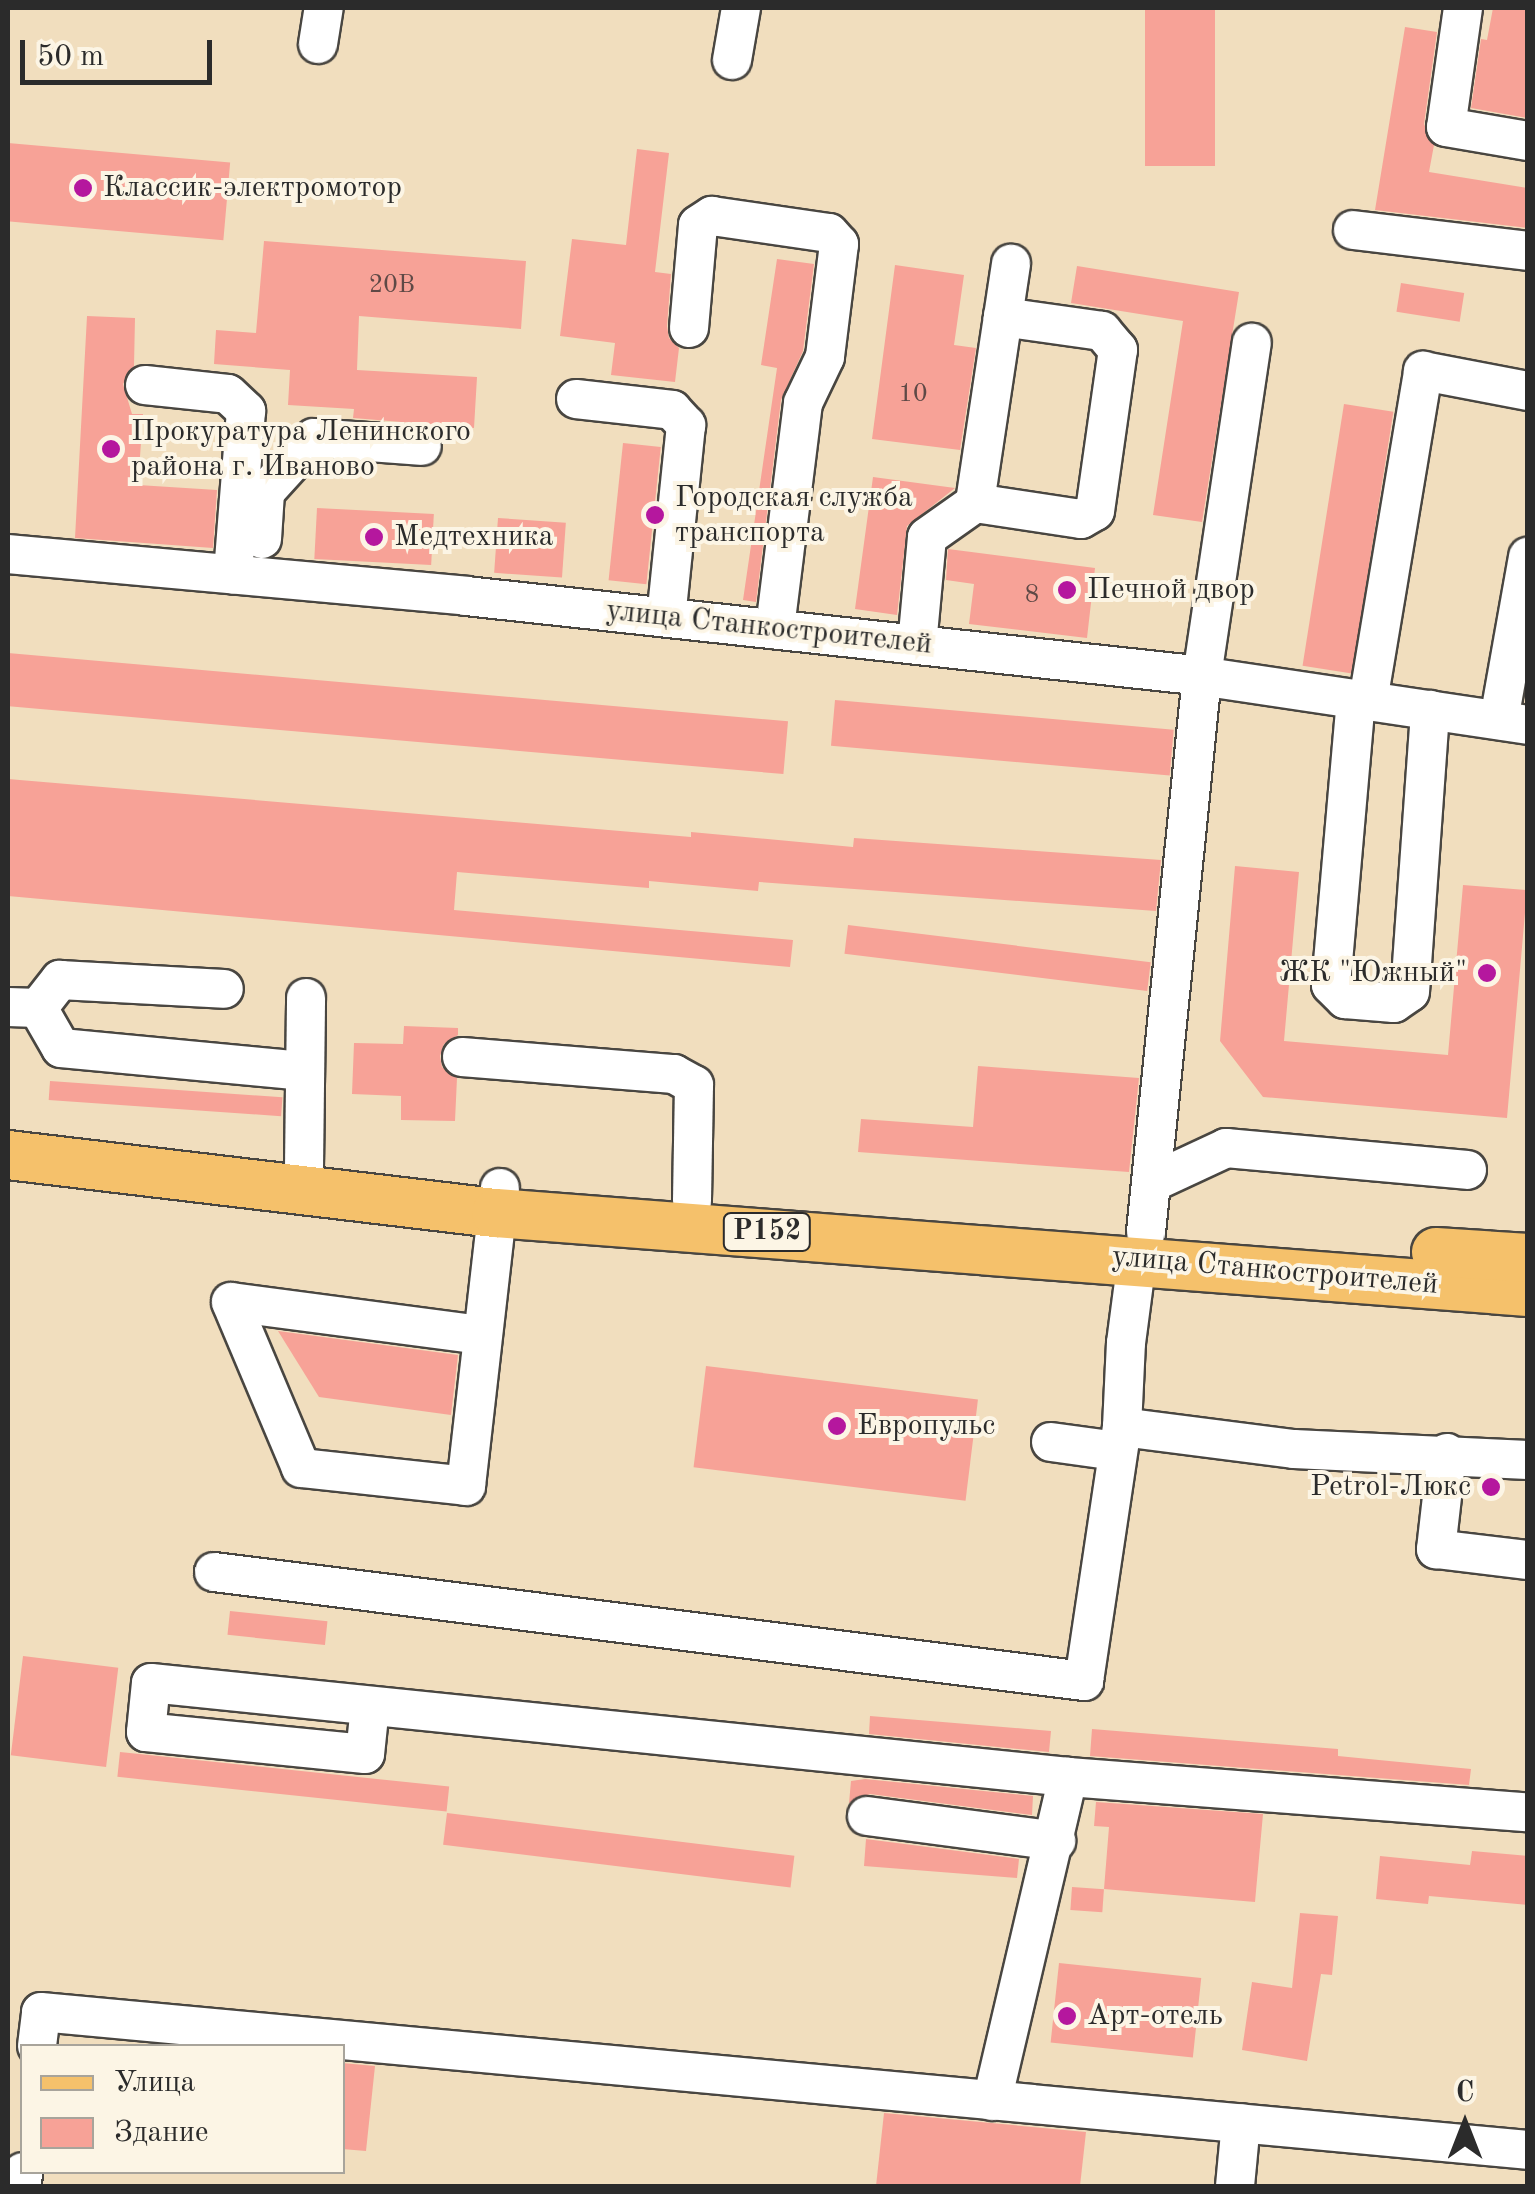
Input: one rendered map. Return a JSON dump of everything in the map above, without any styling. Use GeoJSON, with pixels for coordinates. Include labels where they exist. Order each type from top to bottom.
{"type":"FeatureCollection","features":[{"type":"Feature","properties":{"kind":"main road","name":"улица Станкостроителей"},"geometry":{"type":"LineString","coordinates":[[8,1134],[304,1166],[498,1200],[692,1201],[1141,1246],[1528,1292]]}},
{"type":"Feature","properties":{"kind":"main road","name":"улица Станкостроителей"},"geometry":{"type":"LineString","coordinates":[[8,1155],[498,1200],[1141,1246],[1528,1258]]}},
{"type":"Feature","properties":{"kind":"street"},"geometry":{"type":"LineString","coordinates":[[732,60],[742,8]]}},
{"type":"Feature","properties":{"kind":"street"},"geometry":{"type":"LineString","coordinates":[[1463,8],[1446,127],[1528,140]]}},
{"type":"Feature","properties":{"kind":"street"},"geometry":{"type":"LineString","coordinates":[[688,328],[698,225],[712,216],[829,233],[838,244],[825,357],[803,403],[775,629]]}},
{"type":"Feature","properties":{"kind":"street"},"geometry":{"type":"LineString","coordinates":[[1352,230],[1528,251]]}},
{"type":"Feature","properties":{"kind":"street"},"geometry":{"type":"LineString","coordinates":[[975,503],[1011,264]]}},
{"type":"Feature","properties":{"kind":"street"},"geometry":{"type":"LineString","coordinates":[[917,645],[927,537],[975,503],[1081,519],[1095,511],[1118,350],[1102,331],[1003,317]]}},
{"type":"Feature","properties":{"kind":"street"},"geometry":{"type":"LineString","coordinates":[[214,1572],[1084,1681],[1120,1439],[1126,1343],[1151,1183],[1202,676],[1252,343]]}},
{"type":"Feature","properties":{"kind":"street"},"geometry":{"type":"LineString","coordinates":[[1430,710],[1410,992],[1394,1003],[1345,999],[1331,985],[1362,700],[1424,371],[1528,391]]}},
{"type":"Feature","properties":{"kind":"street"},"geometry":{"type":"LineString","coordinates":[[145,385],[228,394],[246,411],[246,576]]}},
{"type":"Feature","properties":{"kind":"street"},"geometry":{"type":"LineString","coordinates":[[576,399],[672,410],[686,425],[666,617]]}},
{"type":"Feature","properties":{"kind":"street"},"geometry":{"type":"LineString","coordinates":[[246,576],[265,492],[314,438],[422,446]]}},
{"type":"Feature","properties":{"kind":"street","name":"улица Станкостроителей"},"geometry":{"type":"LineString","coordinates":[[8,554],[666,617],[1202,676],[1513,722]]}},
{"type":"Feature","properties":{"kind":"street"},"geometry":{"type":"LineString","coordinates":[[1513,722],[1528,557]]}},
{"type":"Feature","properties":{"kind":"street"},"geometry":{"type":"LineString","coordinates":[[224,990],[60,980],[23,1008],[61,1048],[305,1071]]}},
{"type":"Feature","properties":{"kind":"street"},"geometry":{"type":"LineString","coordinates":[[304,1166],[306,998]]}},
{"type":"Feature","properties":{"kind":"street"},"geometry":{"type":"LineString","coordinates":[[462,1057],[674,1074],[694,1085],[692,1201]]}},
{"type":"Feature","properties":{"kind":"street"},"geometry":{"type":"LineString","coordinates":[[1151,1183],[1226,1148],[1468,1170]]}},
{"type":"Feature","properties":{"kind":"street"},"geometry":{"type":"LineString","coordinates":[[481,1334],[231,1302],[301,1468],[466,1486],[498,1200]]}},
{"type":"Feature","properties":{"kind":"street"},"geometry":{"type":"LineString","coordinates":[[1051,1442],[1120,1439],[1528,1460]]}},
{"type":"Feature","properties":{"kind":"street"},"geometry":{"type":"LineString","coordinates":[[1447,1453],[1436,1549],[1528,1560]]}},
{"type":"Feature","properties":{"kind":"street"},"geometry":{"type":"LineString","coordinates":[[370,1706],[365,1754],[146,1732],[151,1683],[1068,1778],[1526,1804]]}},
{"type":"Feature","properties":{"kind":"street"},"geometry":{"type":"LineString","coordinates":[[992,2101],[1068,1778]]}},
{"type":"Feature","properties":{"kind":"street"},"geometry":{"type":"LineString","coordinates":[[867,1816],[1056,1841]]}},
{"type":"Feature","properties":{"kind":"street"},"geometry":{"type":"LineString","coordinates":[[37,2044],[41,2012],[1528,2150]]}},
{"type":"Feature","properties":{"kind":"street"},"geometry":{"type":"LineString","coordinates":[[1235,2186],[1241,2123]]}},
{"type":"Feature","properties":{"kind":"building"},"geometry":{"type":"Polygon","coordinates":[[[1145,8],[1215,8],[1215,166],[1145,166],[1145,8]]]}},
{"type":"Feature","properties":{"kind":"building"},"geometry":{"type":"Polygon","coordinates":[[[1493,8],[1528,8],[1528,118],[1471,108],[1481,39],[1487,40],[1493,8]]]}},
{"type":"Feature","properties":{"kind":"building"},"geometry":{"type":"Polygon","coordinates":[[[1405,27],[1437,32],[1424,124],[1434,145],[1429,172],[1528,188],[1528,228],[1375,210],[1405,27]]]}},
{"type":"Feature","properties":{"kind":"building","name":"Классик-электромотор"},"geometry":{"type":"Polygon","coordinates":[[[8,143],[230,162],[223,240],[8,221],[8,143]]]}},
{"type":"Feature","properties":{"kind":"building"},"geometry":{"type":"Polygon","coordinates":[[[637,149],[669,153],[655,272],[671,274],[667,326],[669,338],[679,348],[675,382],[611,375],[615,343],[560,336],[572,239],[626,245],[637,149]]]}},
{"type":"Feature","properties":{"kind":"building"},"geometry":{"type":"Polygon","coordinates":[[[264,241],[526,261],[521,329],[359,316],[357,370],[477,377],[474,428],[353,418],[354,409],[288,405],[290,370],[214,364],[216,330],[256,333],[264,241]]]}},
{"type":"Feature","properties":{"kind":"building"},"geometry":{"type":"Polygon","coordinates":[[[777,259],[814,264],[803,351],[781,400],[756,602],[743,600],[777,368],[761,365],[777,259]]]}},
{"type":"Feature","properties":{"kind":"building"},"geometry":{"type":"Polygon","coordinates":[[[895,265],[964,275],[954,345],[976,348],[960,450],[872,439],[895,265]]]}},
{"type":"Feature","properties":{"kind":"building"},"geometry":{"type":"Polygon","coordinates":[[[1077,266],[1239,292],[1202,522],[1153,515],[1183,321],[1071,303],[1077,266]]]}},
{"type":"Feature","properties":{"kind":"building"},"geometry":{"type":"Polygon","coordinates":[[[1401,283],[1464,293],[1460,322],[1396,312],[1401,283]]]}},
{"type":"Feature","properties":{"kind":"building","name":"Прокуратура Ленинского района г. Иваново"},"geometry":{"type":"Polygon","coordinates":[[[87,316],[135,318],[134,366],[123,384],[132,414],[143,414],[138,485],[217,490],[213,548],[75,538],[87,316]]]}},
{"type":"Feature","properties":{"kind":"building"},"geometry":{"type":"Polygon","coordinates":[[[1344,404],[1393,412],[1352,674],[1303,666],[1344,404]]]}},
{"type":"Feature","properties":{"kind":"building"},"geometry":{"type":"Polygon","coordinates":[[[623,443],[661,447],[646,584],[609,580],[623,443]]]}},
{"type":"Feature","properties":{"kind":"building"},"geometry":{"type":"Polygon","coordinates":[[[873,477],[955,488],[907,526],[897,615],[855,609],[873,477]]]}},
{"type":"Feature","properties":{"kind":"building","name":"Медтехника"},"geometry":{"type":"Polygon","coordinates":[[[317,508],[434,514],[431,565],[314,559],[317,508]]]}},
{"type":"Feature","properties":{"kind":"building"},"geometry":{"type":"Polygon","coordinates":[[[498,518],[566,523],[562,578],[494,573],[498,518]]]}},
{"type":"Feature","properties":{"kind":"building"},"geometry":{"type":"Polygon","coordinates":[[[948,549],[1095,568],[1087,638],[969,624],[974,584],[946,580],[948,549]]]}},
{"type":"Feature","properties":{"kind":"building"},"geometry":{"type":"Polygon","coordinates":[[[8,653],[788,721],[783,774],[8,706],[8,653]]]}},
{"type":"Feature","properties":{"kind":"building"},"geometry":{"type":"Polygon","coordinates":[[[835,700],[1174,730],[1170,775],[831,746],[835,700]]]}},
{"type":"Feature","properties":{"kind":"building"},"geometry":{"type":"Polygon","coordinates":[[[8,779],[691,837],[691,832],[853,847],[854,838],[1161,860],[1156,911],[759,882],[758,891],[649,881],[649,888],[457,872],[454,910],[793,940],[790,967],[8,896],[8,779]]]}},
{"type":"Feature","properties":{"kind":"building","name":"ЖК \"Южный\""},"geometry":{"type":"Polygon","coordinates":[[[1235,866],[1299,872],[1284,1041],[1448,1055],[1463,885],[1527,890],[1507,1118],[1263,1097],[1220,1041],[1235,866]]]}},
{"type":"Feature","properties":{"kind":"building"},"geometry":{"type":"Polygon","coordinates":[[[848,925],[1151,962],[1147,991],[844,954],[848,925]]]}},
{"type":"Feature","properties":{"kind":"building"},"geometry":{"type":"Polygon","coordinates":[[[404,1026],[458,1028],[458,1035],[444,1044],[440,1056],[442,1067],[457,1078],[455,1121],[401,1120],[401,1096],[352,1094],[354,1043],[403,1044],[404,1026]]]}},
{"type":"Feature","properties":{"kind":"building"},"geometry":{"type":"Polygon","coordinates":[[[978,1066],[1139,1078],[1129,1172],[858,1152],[861,1119],[973,1127],[978,1066]]]}},
{"type":"Feature","properties":{"kind":"building"},"geometry":{"type":"Polygon","coordinates":[[[50,1081],[282,1097],[281,1116],[49,1100],[50,1081]]]}},
{"type":"Feature","properties":{"kind":"building"},"geometry":{"type":"Polygon","coordinates":[[[278,1331],[458,1355],[451,1415],[319,1397],[278,1331]]]}},
{"type":"Feature","properties":{"kind":"building","name":"Европульс"},"geometry":{"type":"Polygon","coordinates":[[[706,1366],[978,1399],[966,1501],[694,1467],[706,1366]]]}},
{"type":"Feature","properties":{"kind":"building"},"geometry":{"type":"Polygon","coordinates":[[[230,1611],[327,1621],[325,1645],[227,1635],[230,1611]]]}},
{"type":"Feature","properties":{"kind":"building"},"geometry":{"type":"Polygon","coordinates":[[[23,1656],[118,1668],[106,1767],[11,1755],[23,1656]]]}},
{"type":"Feature","properties":{"kind":"building"},"geometry":{"type":"Polygon","coordinates":[[[870,1716],[1051,1731],[1049,1752],[869,1734],[870,1716]]]}},
{"type":"Feature","properties":{"kind":"building"},"geometry":{"type":"Polygon","coordinates":[[[1092,1729],[1338,1749],[1338,1756],[1471,1769],[1469,1785],[1090,1756],[1092,1729]]]}},
{"type":"Feature","properties":{"kind":"building"},"geometry":{"type":"Polygon","coordinates":[[[120,1752],[449,1787],[447,1811],[117,1777],[120,1752]]]}},
{"type":"Feature","properties":{"kind":"building"},"geometry":{"type":"Polygon","coordinates":[[[865,1779],[1033,1796],[1032,1815],[870,1794],[849,1803],[851,1781],[865,1779]]]}},
{"type":"Feature","properties":{"kind":"building"},"geometry":{"type":"Polygon","coordinates":[[[1096,1802],[1263,1814],[1255,1902],[1104,1889],[1109,1827],[1094,1826],[1096,1802]]]}},
{"type":"Feature","properties":{"kind":"building"},"geometry":{"type":"Polygon","coordinates":[[[447,1813],[794,1856],[790,1887],[443,1845],[447,1813]]]}},
{"type":"Feature","properties":{"kind":"building"},"geometry":{"type":"Polygon","coordinates":[[[866,1839],[1019,1859],[1017,1878],[864,1866],[866,1839]]]}},
{"type":"Feature","properties":{"kind":"building"},"geometry":{"type":"Polygon","coordinates":[[[1472,1851],[1528,1856],[1528,1905],[1429,1896],[1428,1904],[1376,1899],[1380,1856],[1470,1865],[1472,1851]]]}},
{"type":"Feature","properties":{"kind":"building"},"geometry":{"type":"Polygon","coordinates":[[[1072,1887],[1104,1889],[1102,1912],[1070,1910],[1072,1887]]]}},
{"type":"Feature","properties":{"kind":"building"},"geometry":{"type":"Polygon","coordinates":[[[1300,1913],[1338,1916],[1332,1975],[1321,1974],[1307,2061],[1242,2050],[1252,1982],[1292,1988],[1300,1913]]]}},
{"type":"Feature","properties":{"kind":"building"},"geometry":{"type":"Polygon","coordinates":[[[1059,1963],[1201,1978],[1193,2058],[1051,2043],[1059,1963]]]}},
{"type":"Feature","properties":{"kind":"building"},"geometry":{"type":"Polygon","coordinates":[[[345,2063],[375,2066],[366,2151],[345,2149],[345,2063]]]}},
{"type":"Feature","properties":{"kind":"building"},"geometry":{"type":"Polygon","coordinates":[[[884,2113],[1086,2132],[1080,2186],[876,2186],[884,2113]]]}},
{"type":"Feature","properties":{"kind":"place","name":"Классик-электромотор"},"geometry":{"type":"Point","coordinates":[83,188]}},
{"type":"Feature","properties":{"kind":"place","name":"Прокуратура Ленинского района г. Иваново"},"geometry":{"type":"Point","coordinates":[111,449]}},
{"type":"Feature","properties":{"kind":"place","name":"Городская служба транспорта"},"geometry":{"type":"Point","coordinates":[655,515]}},
{"type":"Feature","properties":{"kind":"place","name":"Медтехника"},"geometry":{"type":"Point","coordinates":[374,537]}},
{"type":"Feature","properties":{"kind":"place","name":"Печной двор"},"geometry":{"type":"Point","coordinates":[1067,590]}},
{"type":"Feature","properties":{"kind":"place","name":"ЖК \"Южный\""},"geometry":{"type":"Point","coordinates":[1487,973]}},
{"type":"Feature","properties":{"kind":"place","name":"Европульс"},"geometry":{"type":"Point","coordinates":[837,1426]}},
{"type":"Feature","properties":{"kind":"place","name":"Petrol-Люкс"},"geometry":{"type":"Point","coordinates":[1491,1487]}},
{"type":"Feature","properties":{"kind":"place","name":"Арт-отель"},"geometry":{"type":"Point","coordinates":[1067,2016]}}]}
